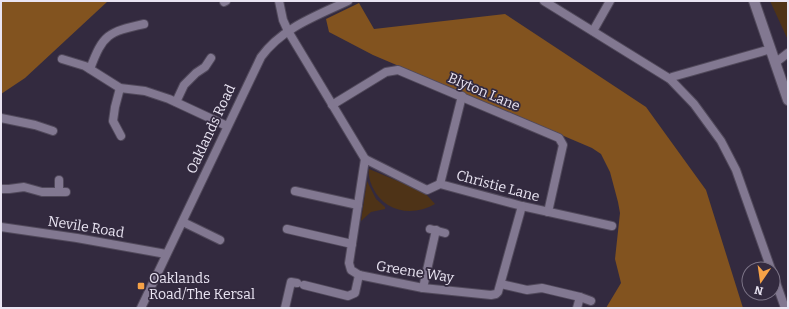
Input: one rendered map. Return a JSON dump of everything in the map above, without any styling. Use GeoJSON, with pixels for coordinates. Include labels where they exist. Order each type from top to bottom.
{"type":"FeatureCollection","features":[{"type":"Feature","properties":{"kind":"street"},"geometry":{"type":"LineString","coordinates":[[279,1],[283,20],[288,31],[365,159]]}},
{"type":"Feature","properties":{"kind":"street","name":"Oaklands Road"},"geometry":{"type":"LineString","coordinates":[[141,308],[261,57],[268,46],[278,37],[303,22],[348,1]]}},
{"type":"Feature","properties":{"kind":"street"},"geometry":{"type":"LineString","coordinates":[[544,1],[670,79],[703,116],[729,155],[736,170],[768,261]]}},
{"type":"Feature","properties":{"kind":"street"},"geometry":{"type":"LineString","coordinates":[[593,31],[610,1]]}},
{"type":"Feature","properties":{"kind":"street"},"geometry":{"type":"LineString","coordinates":[[754,1],[788,100]]}},
{"type":"Feature","properties":{"kind":"street"},"geometry":{"type":"LineString","coordinates":[[90,69],[97,50],[106,38],[120,30],[144,24]]}},
{"type":"Feature","properties":{"kind":"street"},"geometry":{"type":"LineString","coordinates":[[670,79],[672,76],[771,49]]}},
{"type":"Feature","properties":{"kind":"street"},"geometry":{"type":"LineString","coordinates":[[775,63],[788,53]]}},
{"type":"Feature","properties":{"kind":"street"},"geometry":{"type":"LineString","coordinates":[[62,58],[90,69],[120,88],[144,91],[176,102],[228,126]]}},
{"type":"Feature","properties":{"kind":"street"},"geometry":{"type":"LineString","coordinates":[[176,102],[184,85],[196,73],[205,67],[210,58]]}},
{"type":"Feature","properties":{"kind":"street","name":"Blyton Lane"},"geometry":{"type":"LineString","coordinates":[[332,104],[386,72],[398,70],[559,138],[563,145],[548,212]]}},
{"type":"Feature","properties":{"kind":"street"},"geometry":{"type":"LineString","coordinates":[[120,88],[113,120],[120,136]]}},
{"type":"Feature","properties":{"kind":"street"},"geometry":{"type":"LineString","coordinates":[[440,184],[462,96]]}},
{"type":"Feature","properties":{"kind":"street"},"geometry":{"type":"LineString","coordinates":[[1,118],[45,124],[52,131]]}},
{"type":"Feature","properties":{"kind":"street","name":"Christie Lane"},"geometry":{"type":"LineString","coordinates":[[365,159],[427,190],[440,184],[522,206],[612,226]]}},
{"type":"Feature","properties":{"kind":"street","name":"Greene Way"},"geometry":{"type":"LineString","coordinates":[[365,159],[349,267],[353,273],[359,276],[423,288],[491,296],[498,292],[501,284]]}},
{"type":"Feature","properties":{"kind":"street"},"geometry":{"type":"LineString","coordinates":[[1,189],[24,187],[42,192],[62,192],[59,180]]}},
{"type":"Feature","properties":{"kind":"street"},"geometry":{"type":"LineString","coordinates":[[295,191],[358,205]]}},
{"type":"Feature","properties":{"kind":"street"},"geometry":{"type":"LineString","coordinates":[[522,206],[501,284],[527,290],[542,288],[591,301]]}},
{"type":"Feature","properties":{"kind":"street"},"geometry":{"type":"LineString","coordinates":[[183,222],[220,240]]}},
{"type":"Feature","properties":{"kind":"street","name":"Nevile Road"},"geometry":{"type":"LineString","coordinates":[[1,227],[77,238],[166,254]]}},
{"type":"Feature","properties":{"kind":"street"},"geometry":{"type":"LineString","coordinates":[[287,229],[352,244]]}},
{"type":"Feature","properties":{"kind":"street"},"geometry":{"type":"LineString","coordinates":[[423,288],[433,230],[445,233]]}},
{"type":"Feature","properties":{"kind":"street"},"geometry":{"type":"LineString","coordinates":[[285,308],[297,283],[348,296],[355,293],[359,276]]}},
{"type":"Feature","properties":{"kind":"street"},"geometry":{"type":"LineString","coordinates":[[577,308],[580,297]]}},
{"type":"Feature","properties":{"kind":"street"},"geometry":{"type":"LineString","coordinates":[[781,297],[785,308]]}},
{"type":"Feature","properties":{"kind":"shaded area"},"geometry":{"type":"Polygon","coordinates":[[[1,1],[108,1],[25,78],[1,94],[1,1]]]}},
{"type":"Feature","properties":{"kind":"shaded area"},"geometry":{"type":"Polygon","coordinates":[[[770,1],[788,1],[788,40],[770,1]]]}},
{"type":"Feature","properties":{"kind":"shaded area"},"geometry":{"type":"Polygon","coordinates":[[[359,3],[374,29],[505,14],[646,107],[706,190],[743,308],[606,308],[621,283],[615,259],[620,213],[610,172],[601,154],[592,148],[373,55],[329,32],[326,19],[359,3]]]}},
{"type":"Feature","properties":{"kind":"shaded area"},"geometry":{"type":"Polygon","coordinates":[[[369,169],[424,192],[435,204],[426,208],[409,211],[392,207],[378,196],[373,188],[369,169]]]}},
{"type":"Feature","properties":{"kind":"shaded area"},"geometry":{"type":"Polygon","coordinates":[[[367,181],[376,199],[385,207],[385,209],[371,212],[361,221],[367,181]]]}},
{"type":"Feature","properties":{"kind":"place","name":"Oaklands Road/The Kersal"},"geometry":{"type":"Point","coordinates":[141,286]}}]}
